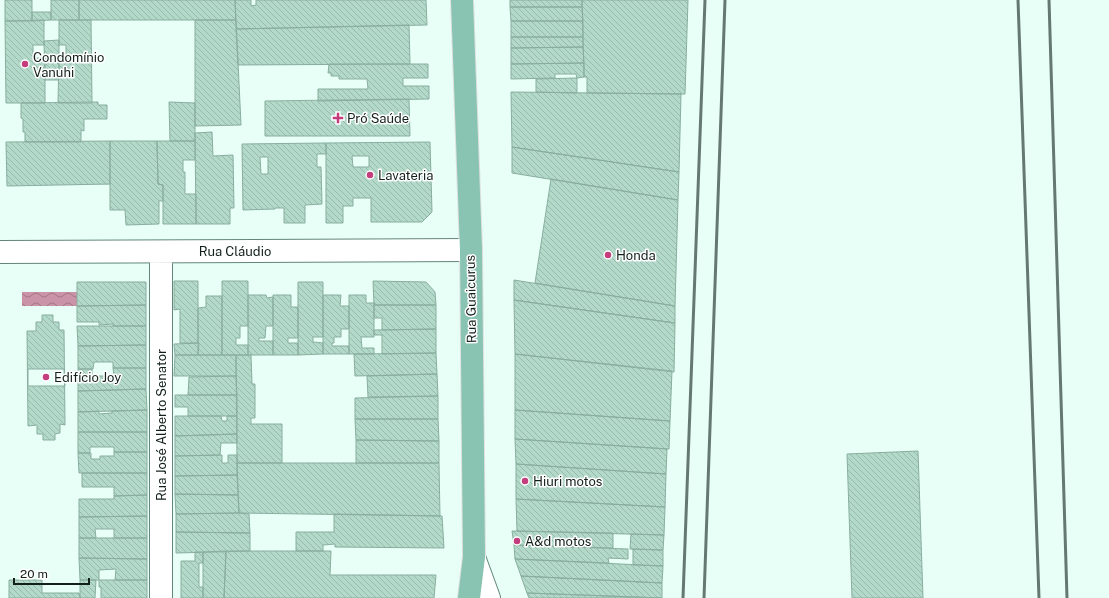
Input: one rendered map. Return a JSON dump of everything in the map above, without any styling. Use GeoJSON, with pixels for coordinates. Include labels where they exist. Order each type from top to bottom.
{"type":"FeatureCollection","features":[{"type":"Feature","properties":{"kind":"main road","name":"Rua Guaicurus"},"geometry":{"type":"LineString","coordinates":[[462,0],[471,250],[474,557],[469,598]]}},
{"type":"Feature","properties":{"kind":"street","name":"Rua Cláudio"},"geometry":{"type":"LineString","coordinates":[[0,252],[471,250]]}},
{"type":"Feature","properties":{"kind":"street","name":"Rua José Alberto Senator"},"geometry":{"type":"LineString","coordinates":[[161,252],[161,598]]}},
{"type":"Feature","properties":{"kind":"street"},"geometry":{"type":"LineString","coordinates":[[474,557],[489,598]]}},
{"type":"Feature","properties":{"kind":"water"},"geometry":{"type":"Polygon","coordinates":[[[22,292],[77,292],[77,306],[22,306],[22,292]]]}},
{"type":"Feature","properties":{"kind":"building"},"geometry":{"type":"Polygon","coordinates":[[[5,0],[32,0],[32,21],[5,21],[5,0]]]}},
{"type":"Feature","properties":{"kind":"building"},"geometry":{"type":"Polygon","coordinates":[[[51,0],[79,0],[79,20],[51,20],[51,0]]]}},
{"type":"Feature","properties":{"kind":"building"},"geometry":{"type":"Polygon","coordinates":[[[79,0],[235,0],[236,20],[79,20],[79,0]]]}},
{"type":"Feature","properties":{"kind":"building"},"geometry":{"type":"Polygon","coordinates":[[[235,0],[251,0],[251,6],[256,5],[256,0],[426,0],[427,25],[236,29],[235,0]]]}},
{"type":"Feature","properties":{"kind":"building"},"geometry":{"type":"Polygon","coordinates":[[[510,0],[582,0],[582,7],[510,7],[510,0]]]}},
{"type":"Feature","properties":{"kind":"building"},"geometry":{"type":"Polygon","coordinates":[[[582,0],[688,0],[685,94],[587,93],[587,77],[584,77],[582,0]]]}},
{"type":"Feature","properties":{"kind":"building"},"geometry":{"type":"Polygon","coordinates":[[[510,7],[582,7],[583,21],[511,21],[510,7]]]}},
{"type":"Feature","properties":{"kind":"building"},"geometry":{"type":"Polygon","coordinates":[[[32,12],[51,12],[51,20],[32,21],[32,12]]]}},
{"type":"Feature","properties":{"kind":"building","name":"Condomínio Vanuhi"},"geometry":{"type":"Polygon","coordinates":[[[44,20],[44,45],[33,45],[33,58],[45,58],[45,103],[6,103],[5,21],[44,20]]]}},
{"type":"Feature","properties":{"kind":"building"},"geometry":{"type":"Polygon","coordinates":[[[59,20],[91,20],[92,103],[58,103],[59,56],[66,56],[66,45],[59,45],[59,20]]]}},
{"type":"Feature","properties":{"kind":"building"},"geometry":{"type":"Polygon","coordinates":[[[195,20],[236,20],[241,125],[195,126],[195,20]]]}},
{"type":"Feature","properties":{"kind":"building"},"geometry":{"type":"Polygon","coordinates":[[[511,21],[583,21],[583,37],[511,37],[511,21]]]}},
{"type":"Feature","properties":{"kind":"building"},"geometry":{"type":"Polygon","coordinates":[[[409,25],[410,64],[238,65],[236,29],[409,25]]]}},
{"type":"Feature","properties":{"kind":"building"},"geometry":{"type":"Polygon","coordinates":[[[511,37],[583,37],[583,47],[511,48],[511,37]]]}},
{"type":"Feature","properties":{"kind":"building"},"geometry":{"type":"Polygon","coordinates":[[[59,40],[59,80],[45,80],[44,41],[59,40]]]}},
{"type":"Feature","properties":{"kind":"building"},"geometry":{"type":"Polygon","coordinates":[[[583,47],[584,63],[511,64],[511,48],[583,47]]]}},
{"type":"Feature","properties":{"kind":"building"},"geometry":{"type":"Polygon","coordinates":[[[584,63],[584,77],[577,78],[576,74],[555,74],[555,78],[511,79],[511,64],[584,63]]]}},
{"type":"Feature","properties":{"kind":"building"},"geometry":{"type":"Polygon","coordinates":[[[329,64],[428,64],[428,78],[403,78],[403,86],[429,86],[429,99],[318,101],[318,89],[368,89],[367,79],[339,79],[339,76],[331,76],[331,73],[328,73],[329,64]]]}},
{"type":"Feature","properties":{"kind":"building"},"geometry":{"type":"Polygon","coordinates":[[[577,78],[577,93],[536,92],[536,79],[577,78]]]}},
{"type":"Feature","properties":{"kind":"building"},"geometry":{"type":"Polygon","coordinates":[[[511,92],[681,94],[679,172],[512,147],[511,92]]]}},
{"type":"Feature","properties":{"kind":"building","name":"Pró Saúde"},"geometry":{"type":"Polygon","coordinates":[[[409,99],[410,136],[265,136],[265,101],[409,99]]]}},
{"type":"Feature","properties":{"kind":"building"},"geometry":{"type":"Polygon","coordinates":[[[98,102],[98,105],[107,105],[107,119],[84,119],[84,131],[81,130],[81,142],[25,142],[23,119],[21,118],[21,103],[98,102]]]}},
{"type":"Feature","properties":{"kind":"building"},"geometry":{"type":"Polygon","coordinates":[[[169,102],[195,103],[195,141],[170,141],[169,102]]]}},
{"type":"Feature","properties":{"kind":"building"},"geometry":{"type":"Polygon","coordinates":[[[212,132],[213,156],[233,155],[234,208],[230,208],[230,224],[196,224],[195,133],[212,132]]]}},
{"type":"Feature","properties":{"kind":"building"},"geometry":{"type":"Polygon","coordinates":[[[110,141],[110,184],[7,186],[6,142],[110,141]]]}},
{"type":"Feature","properties":{"kind":"building"},"geometry":{"type":"Polygon","coordinates":[[[110,141],[157,141],[158,184],[163,185],[163,201],[159,201],[159,224],[126,225],[125,210],[110,210],[110,141]]]}},
{"type":"Feature","properties":{"kind":"building"},"geometry":{"type":"Polygon","coordinates":[[[157,141],[195,141],[195,160],[183,160],[183,172],[185,172],[185,194],[196,194],[196,224],[163,224],[163,185],[158,184],[157,141]]]}},
{"type":"Feature","properties":{"kind":"building"},"geometry":{"type":"Polygon","coordinates":[[[430,142],[432,212],[422,222],[371,222],[371,198],[353,198],[353,206],[343,206],[343,223],[326,223],[326,143],[430,142]],[[352,156],[353,167],[369,167],[369,156],[352,156]]]}},
{"type":"Feature","properties":{"kind":"building"},"geometry":{"type":"Polygon","coordinates":[[[326,143],[326,154],[317,154],[317,167],[321,167],[322,204],[305,205],[305,223],[284,223],[284,208],[243,210],[242,144],[326,143]],[[260,157],[261,174],[268,174],[268,157],[260,157]]]}},
{"type":"Feature","properties":{"kind":"building"},"geometry":{"type":"Polygon","coordinates":[[[512,147],[679,172],[678,200],[512,173],[512,147]]]}},
{"type":"Feature","properties":{"kind":"building","name":"Honda"},"geometry":{"type":"Polygon","coordinates":[[[551,179],[678,200],[675,306],[535,283],[551,179]]]}},
{"type":"Feature","properties":{"kind":"building"},"geometry":{"type":"Polygon","coordinates":[[[514,280],[675,306],[675,323],[514,300],[514,280]]]}},
{"type":"Feature","properties":{"kind":"building"},"geometry":{"type":"Polygon","coordinates":[[[174,281],[198,281],[198,343],[180,343],[180,309],[174,310],[174,281]]]}},
{"type":"Feature","properties":{"kind":"building"},"geometry":{"type":"Polygon","coordinates":[[[222,281],[248,281],[248,326],[240,326],[240,338],[236,338],[236,345],[248,345],[248,355],[222,355],[222,281]]]}},
{"type":"Feature","properties":{"kind":"building"},"geometry":{"type":"Polygon","coordinates":[[[373,281],[426,282],[435,292],[436,305],[374,305],[373,281]]]}},
{"type":"Feature","properties":{"kind":"building"},"geometry":{"type":"Polygon","coordinates":[[[77,282],[146,282],[146,305],[77,306],[77,282]]]}},
{"type":"Feature","properties":{"kind":"building"},"geometry":{"type":"Polygon","coordinates":[[[298,282],[323,282],[323,337],[313,337],[313,342],[323,343],[323,354],[298,355],[298,282]]]}},
{"type":"Feature","properties":{"kind":"building"},"geometry":{"type":"Polygon","coordinates":[[[248,295],[266,295],[267,298],[273,297],[273,326],[266,326],[265,338],[259,338],[259,341],[273,341],[273,355],[248,355],[248,295]]]}},
{"type":"Feature","properties":{"kind":"building"},"geometry":{"type":"Polygon","coordinates":[[[273,295],[291,295],[291,307],[298,307],[298,338],[288,338],[288,343],[298,343],[298,355],[273,355],[273,295]]]}},
{"type":"Feature","properties":{"kind":"building"},"geometry":{"type":"Polygon","coordinates":[[[323,295],[341,295],[340,306],[349,306],[349,329],[341,329],[341,337],[334,337],[334,343],[332,343],[332,346],[349,346],[349,354],[323,354],[323,295]]]}},
{"type":"Feature","properties":{"kind":"building"},"geometry":{"type":"Polygon","coordinates":[[[349,295],[366,295],[366,303],[374,303],[374,337],[361,337],[362,348],[374,348],[374,354],[349,354],[349,295]]]}},
{"type":"Feature","properties":{"kind":"building"},"geometry":{"type":"Polygon","coordinates":[[[206,296],[222,296],[222,355],[198,355],[198,308],[206,307],[206,296]]]}},
{"type":"Feature","properties":{"kind":"building"},"geometry":{"type":"Polygon","coordinates":[[[514,300],[675,323],[674,372],[515,354],[514,300]]]}},
{"type":"Feature","properties":{"kind":"building"},"geometry":{"type":"Polygon","coordinates":[[[146,305],[146,326],[113,326],[113,324],[99,325],[99,322],[77,322],[77,306],[146,305]]]}},
{"type":"Feature","properties":{"kind":"building"},"geometry":{"type":"Polygon","coordinates":[[[374,305],[436,305],[436,329],[382,330],[382,318],[374,318],[374,305]]]}},
{"type":"Feature","properties":{"kind":"building","name":"Edifício Joy"},"geometry":{"type":"Polygon","coordinates":[[[42,315],[53,315],[53,322],[59,322],[59,330],[64,330],[65,425],[60,424],[60,433],[55,434],[55,440],[43,440],[43,434],[37,434],[37,425],[28,426],[27,331],[36,331],[36,322],[42,322],[42,315]]]}},
{"type":"Feature","properties":{"kind":"building"},"geometry":{"type":"Polygon","coordinates":[[[77,326],[146,326],[146,345],[78,346],[77,326]]]}},
{"type":"Feature","properties":{"kind":"building"},"geometry":{"type":"Polygon","coordinates":[[[436,329],[436,353],[382,354],[382,335],[374,335],[374,330],[436,329]]]}},
{"type":"Feature","properties":{"kind":"building"},"geometry":{"type":"Polygon","coordinates":[[[199,343],[198,355],[175,355],[174,344],[199,343]]]}},
{"type":"Feature","properties":{"kind":"building"},"geometry":{"type":"Polygon","coordinates":[[[146,345],[146,368],[113,368],[113,362],[94,362],[93,369],[78,369],[78,346],[146,345]]]}},
{"type":"Feature","properties":{"kind":"building"},"geometry":{"type":"Polygon","coordinates":[[[436,353],[437,374],[355,376],[354,354],[436,353]]]}},
{"type":"Feature","properties":{"kind":"building"},"geometry":{"type":"Polygon","coordinates":[[[515,354],[672,371],[670,421],[515,410],[515,354]]]}},
{"type":"Feature","properties":{"kind":"building"},"geometry":{"type":"Polygon","coordinates":[[[175,355],[236,355],[236,376],[174,376],[175,355]]]}},
{"type":"Feature","properties":{"kind":"building"},"geometry":{"type":"Polygon","coordinates":[[[236,355],[251,355],[252,384],[255,384],[255,418],[251,418],[251,424],[282,424],[282,463],[237,463],[236,355]]]}},
{"type":"Feature","properties":{"kind":"building"},"geometry":{"type":"Polygon","coordinates":[[[113,368],[146,368],[146,389],[78,391],[78,369],[92,369],[92,376],[114,376],[113,368]]]}},
{"type":"Feature","properties":{"kind":"building"},"geometry":{"type":"Polygon","coordinates":[[[28,369],[64,369],[65,386],[28,386],[28,369]]]}},
{"type":"Feature","properties":{"kind":"building"},"geometry":{"type":"Polygon","coordinates":[[[437,374],[438,396],[368,397],[367,376],[437,374]]]}},
{"type":"Feature","properties":{"kind":"building"},"geometry":{"type":"Polygon","coordinates":[[[236,376],[237,395],[188,395],[189,377],[236,376]]]}},
{"type":"Feature","properties":{"kind":"building"},"geometry":{"type":"Polygon","coordinates":[[[146,389],[147,410],[78,412],[78,391],[146,389]]]}},
{"type":"Feature","properties":{"kind":"building"},"geometry":{"type":"Polygon","coordinates":[[[175,395],[237,395],[237,416],[188,416],[188,407],[175,407],[175,395]]]}},
{"type":"Feature","properties":{"kind":"building"},"geometry":{"type":"Polygon","coordinates":[[[438,396],[438,419],[355,419],[355,398],[438,396]]]}},
{"type":"Feature","properties":{"kind":"building"},"geometry":{"type":"Polygon","coordinates":[[[147,410],[147,432],[78,432],[78,412],[99,411],[99,414],[112,413],[112,411],[147,410]]]}},
{"type":"Feature","properties":{"kind":"building"},"geometry":{"type":"Polygon","coordinates":[[[515,410],[670,421],[669,449],[515,439],[515,410]]]}},
{"type":"Feature","properties":{"kind":"building"},"geometry":{"type":"Polygon","coordinates":[[[175,416],[221,416],[222,421],[227,421],[227,416],[237,416],[237,434],[175,436],[175,416]]]}},
{"type":"Feature","properties":{"kind":"building"},"geometry":{"type":"Polygon","coordinates":[[[355,419],[438,419],[439,441],[356,440],[355,419]]]}},
{"type":"Feature","properties":{"kind":"building"},"geometry":{"type":"Polygon","coordinates":[[[78,432],[147,432],[147,452],[114,452],[114,447],[90,447],[90,453],[78,453],[78,432]]]}},
{"type":"Feature","properties":{"kind":"building"},"geometry":{"type":"Polygon","coordinates":[[[237,434],[237,443],[221,443],[220,455],[175,456],[175,436],[237,434]]]}},
{"type":"Feature","properties":{"kind":"building"},"geometry":{"type":"Polygon","coordinates":[[[515,439],[667,449],[666,474],[516,464],[515,439]]]}},
{"type":"Feature","properties":{"kind":"building"},"geometry":{"type":"Polygon","coordinates":[[[356,440],[439,441],[439,463],[356,463],[356,440]]]}},
{"type":"Feature","properties":{"kind":"building"},"geometry":{"type":"Polygon","coordinates":[[[918,451],[923,598],[852,598],[847,454],[918,451]]]}},
{"type":"Feature","properties":{"kind":"building"},"geometry":{"type":"Polygon","coordinates":[[[114,452],[147,452],[147,473],[79,473],[78,453],[91,453],[91,459],[100,459],[100,456],[114,456],[114,452]]]}},
{"type":"Feature","properties":{"kind":"building"},"geometry":{"type":"Polygon","coordinates":[[[222,455],[222,463],[228,463],[228,455],[237,455],[237,475],[175,476],[175,456],[222,455]]]}},
{"type":"Feature","properties":{"kind":"building"},"geometry":{"type":"Polygon","coordinates":[[[237,463],[439,463],[440,516],[239,513],[237,463]]]}},
{"type":"Feature","properties":{"kind":"building"},"geometry":{"type":"Polygon","coordinates":[[[516,464],[666,474],[665,507],[516,499],[516,464]]]}},
{"type":"Feature","properties":{"kind":"building"},"geometry":{"type":"Polygon","coordinates":[[[82,473],[147,473],[147,495],[114,496],[114,487],[82,487],[82,473]]]}},
{"type":"Feature","properties":{"kind":"building"},"geometry":{"type":"Polygon","coordinates":[[[237,475],[238,495],[175,494],[175,476],[237,475]]]}},
{"type":"Feature","properties":{"kind":"building"},"geometry":{"type":"Polygon","coordinates":[[[175,494],[238,495],[239,513],[176,514],[175,494]]]}},
{"type":"Feature","properties":{"kind":"building"},"geometry":{"type":"Polygon","coordinates":[[[147,495],[147,516],[79,517],[79,499],[114,499],[114,496],[147,495]]]}},
{"type":"Feature","properties":{"kind":"building"},"geometry":{"type":"Polygon","coordinates":[[[516,499],[665,507],[664,535],[517,531],[516,499]]]}},
{"type":"Feature","properties":{"kind":"building"},"geometry":{"type":"Polygon","coordinates":[[[176,514],[249,514],[250,533],[176,532],[176,514]]]}},
{"type":"Feature","properties":{"kind":"building"},"geometry":{"type":"Polygon","coordinates":[[[334,514],[442,516],[444,548],[335,547],[335,544],[323,545],[323,551],[296,551],[296,532],[334,532],[334,514]]]}},
{"type":"Feature","properties":{"kind":"building"},"geometry":{"type":"Polygon","coordinates":[[[147,516],[147,538],[114,538],[114,529],[95,529],[96,538],[79,538],[79,517],[147,516]]]}},
{"type":"Feature","properties":{"kind":"building"},"geometry":{"type":"Polygon","coordinates":[[[512,531],[613,533],[613,548],[514,545],[512,531]]]}},
{"type":"Feature","properties":{"kind":"building"},"geometry":{"type":"Polygon","coordinates":[[[176,532],[250,533],[250,551],[176,553],[176,532]]]}},
{"type":"Feature","properties":{"kind":"building"},"geometry":{"type":"Polygon","coordinates":[[[631,534],[664,535],[663,550],[630,549],[631,534]]]}},
{"type":"Feature","properties":{"kind":"building"},"geometry":{"type":"Polygon","coordinates":[[[79,538],[147,538],[147,559],[79,558],[79,538]]]}},
{"type":"Feature","properties":{"kind":"building"},"geometry":{"type":"Polygon","coordinates":[[[514,545],[628,549],[628,559],[608,558],[609,563],[515,559],[514,545]]]}},
{"type":"Feature","properties":{"kind":"building"},"geometry":{"type":"Polygon","coordinates":[[[633,549],[663,550],[663,566],[633,565],[633,549]]]}},
{"type":"Feature","properties":{"kind":"building"},"geometry":{"type":"Polygon","coordinates":[[[226,551],[331,551],[330,575],[436,575],[434,598],[224,598],[226,551]]]}},
{"type":"Feature","properties":{"kind":"building"},"geometry":{"type":"Polygon","coordinates":[[[226,551],[224,598],[203,598],[203,552],[226,551]]]}},
{"type":"Feature","properties":{"kind":"building"},"geometry":{"type":"Polygon","coordinates":[[[195,552],[203,552],[203,563],[199,563],[199,587],[203,587],[203,598],[181,598],[181,561],[195,561],[195,552]]]}},
{"type":"Feature","properties":{"kind":"building"},"geometry":{"type":"Polygon","coordinates":[[[79,558],[147,559],[147,580],[115,580],[116,569],[99,570],[99,580],[80,580],[79,558]]]}},
{"type":"Feature","properties":{"kind":"building"},"geometry":{"type":"Polygon","coordinates":[[[515,559],[663,566],[662,583],[521,576],[515,559]]]}},
{"type":"Feature","properties":{"kind":"building"},"geometry":{"type":"Polygon","coordinates":[[[521,576],[662,583],[662,598],[527,593],[521,576]]]}},
{"type":"Feature","properties":{"kind":"building"},"geometry":{"type":"Polygon","coordinates":[[[9,580],[42,580],[42,593],[79,593],[80,598],[9,598],[9,580]]]}},
{"type":"Feature","properties":{"kind":"building"},"geometry":{"type":"Polygon","coordinates":[[[80,580],[96,580],[95,598],[80,598],[80,580]]]}},
{"type":"Feature","properties":{"kind":"building"},"geometry":{"type":"Polygon","coordinates":[[[99,580],[147,580],[147,598],[101,598],[101,587],[99,587],[99,580]]]}},
{"type":"Feature","properties":{"kind":"building"},"geometry":{"type":"Polygon","coordinates":[[[527,593],[662,598],[529,598],[527,593]]]}},
{"type":"Feature","properties":{"kind":"railway"},"geometry":{"type":"LineString","coordinates":[[683,598],[705,0]]}},
{"type":"Feature","properties":{"kind":"railway"},"geometry":{"type":"LineString","coordinates":[[704,598],[725,0]]}},
{"type":"Feature","properties":{"kind":"railway"},"geometry":{"type":"LineString","coordinates":[[1018,0],[1039,598]]}},
{"type":"Feature","properties":{"kind":"railway"},"geometry":{"type":"LineString","coordinates":[[1049,0],[1067,598]]}},
{"type":"Feature","properties":{"kind":"place","name":"Condomínio Vanuhi"},"geometry":{"type":"Point","coordinates":[25,64]}},
{"type":"Feature","properties":{"kind":"place","name":"Pró Saúde"},"geometry":{"type":"Point","coordinates":[338,118]}},
{"type":"Feature","properties":{"kind":"place","name":"Lavateria"},"geometry":{"type":"Point","coordinates":[370,175]}},
{"type":"Feature","properties":{"kind":"place","name":"Honda"},"geometry":{"type":"Point","coordinates":[608,255]}},
{"type":"Feature","properties":{"kind":"place","name":"Edifício Joy"},"geometry":{"type":"Point","coordinates":[46,377]}},
{"type":"Feature","properties":{"kind":"place","name":"Hiuri motos"},"geometry":{"type":"Point","coordinates":[525,481]}},
{"type":"Feature","properties":{"kind":"place","name":"A&d motos"},"geometry":{"type":"Point","coordinates":[517,541]}}]}
